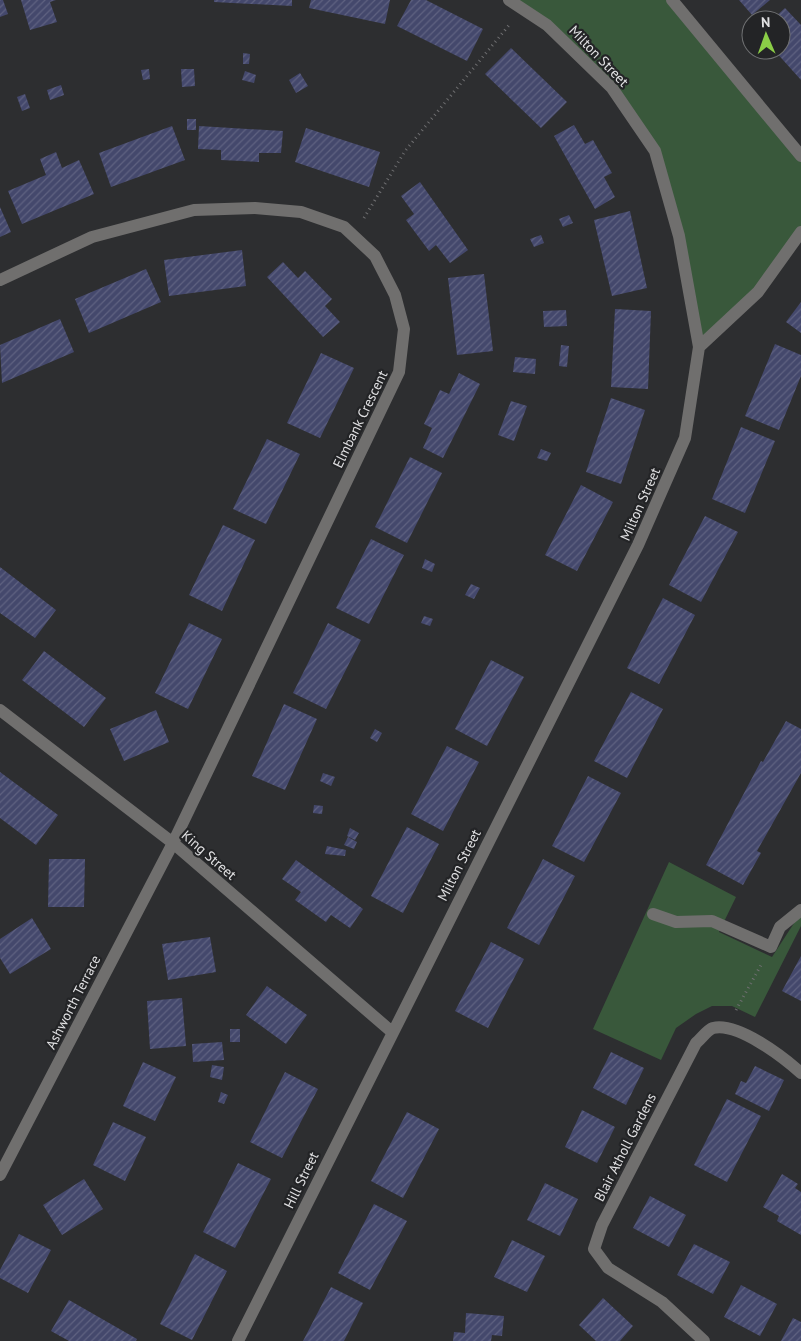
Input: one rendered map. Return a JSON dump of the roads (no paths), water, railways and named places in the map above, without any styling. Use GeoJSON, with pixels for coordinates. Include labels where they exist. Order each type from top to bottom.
{"type":"FeatureCollection","features":[{"type":"Feature","properties":{"kind":"street","name":"Milton Street"},"geometry":{"type":"LineString","coordinates":[[392,1032],[638,545],[686,438],[698,347],[679,236],[655,151],[612,88],[547,25],[509,0]]}},
{"type":"Feature","properties":{"kind":"street"},"geometry":{"type":"LineString","coordinates":[[672,0],[801,156]]}},
{"type":"Feature","properties":{"kind":"street","name":"Elmbank Crescent"},"geometry":{"type":"LineString","coordinates":[[0,280],[92,237],[194,210],[255,208],[301,212],[344,227],[375,256],[395,295],[404,329],[399,372],[172,843]]}},
{"type":"Feature","properties":{"kind":"street"},"geometry":{"type":"LineString","coordinates":[[698,347],[758,292],[801,232]]}},
{"type":"Feature","properties":{"kind":"street","name":"King Street"},"geometry":{"type":"LineString","coordinates":[[0,710],[172,843],[392,1032]]}},
{"type":"Feature","properties":{"kind":"street","name":"Ashworth Terrace"},"geometry":{"type":"LineString","coordinates":[[0,1176],[172,843]]}},
{"type":"Feature","properties":{"kind":"street"},"geometry":{"type":"LineString","coordinates":[[652,914],[676,922],[712,921],[771,947],[780,928],[801,910]]}},
{"type":"Feature","properties":{"kind":"street","name":"Blair Atholl Gardens"},"geometry":{"type":"LineString","coordinates":[[704,1341],[662,1302],[608,1268],[594,1249],[602,1225],[696,1043],[712,1028],[727,1027],[783,1057],[801,1073]]}},
{"type":"Feature","properties":{"kind":"street","name":"Hill Street"},"geometry":{"type":"LineString","coordinates":[[238,1341],[392,1032]]}}]}
